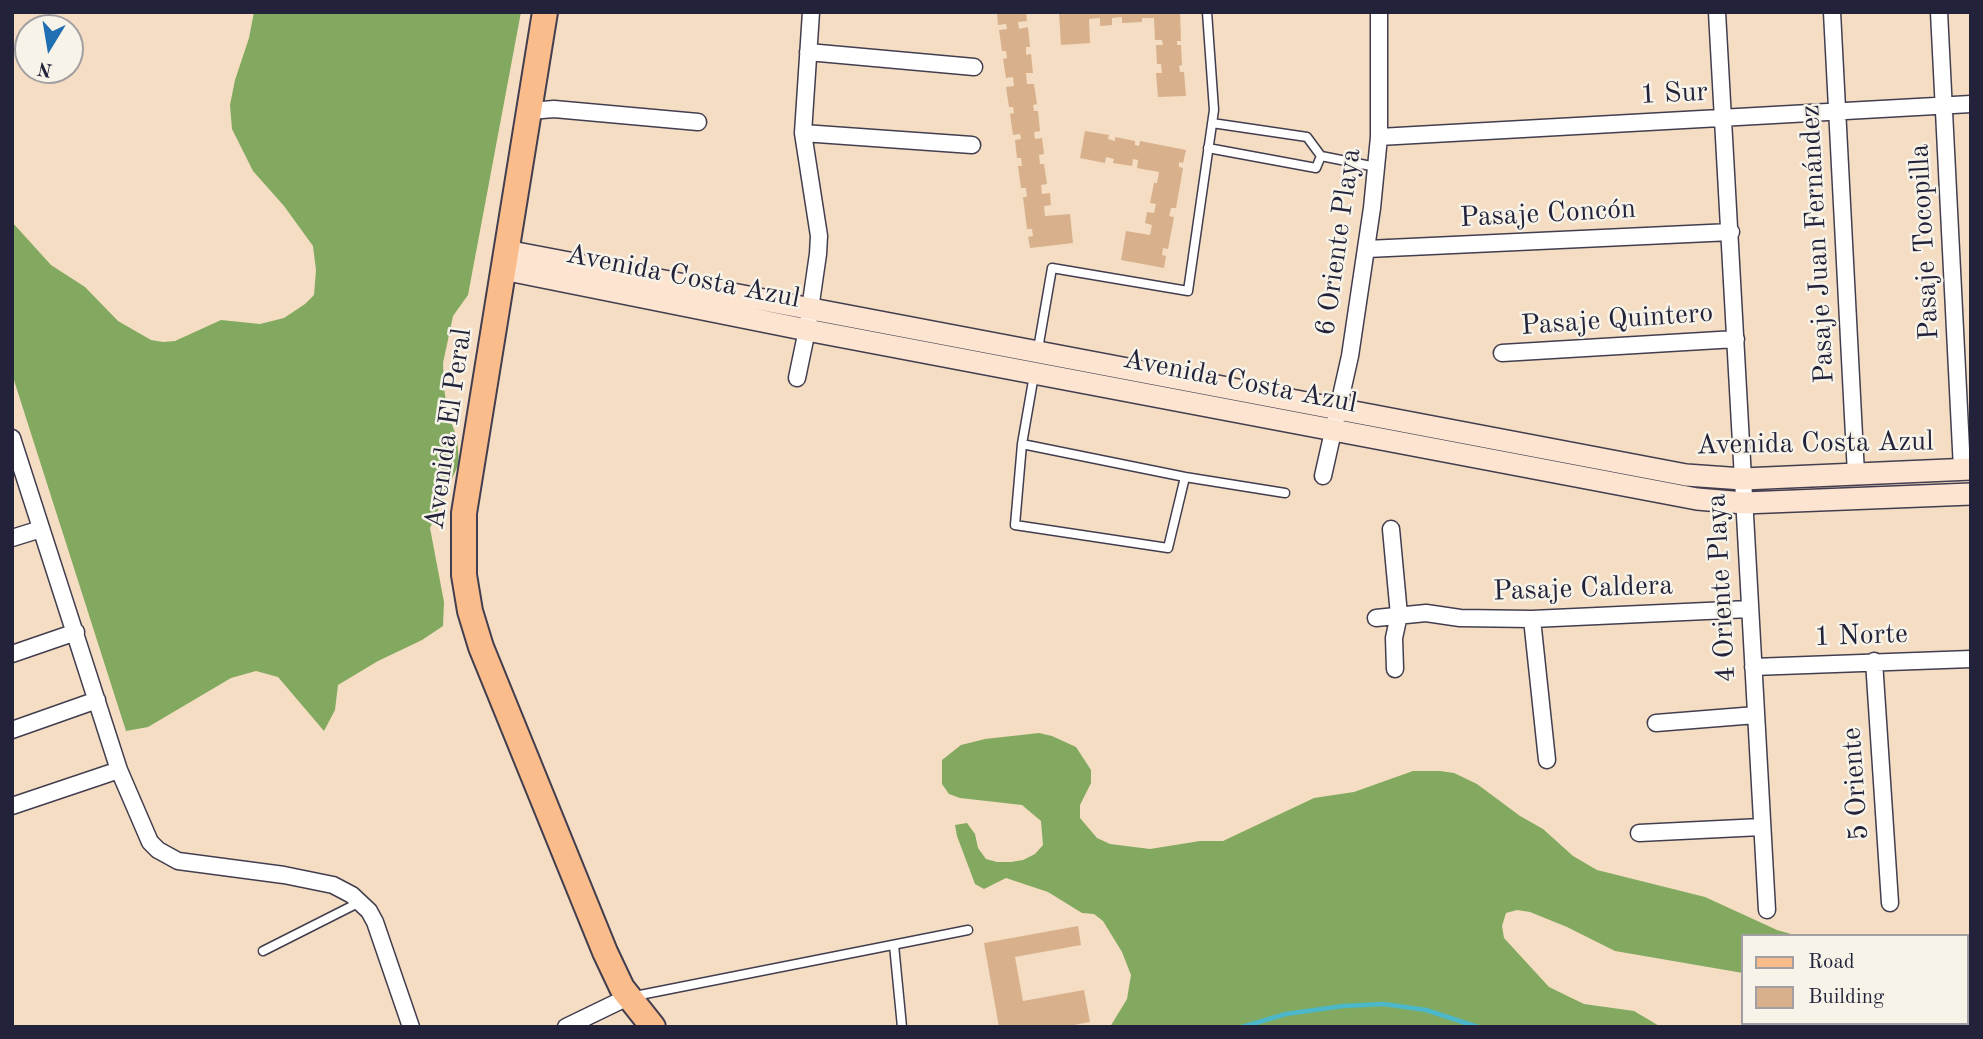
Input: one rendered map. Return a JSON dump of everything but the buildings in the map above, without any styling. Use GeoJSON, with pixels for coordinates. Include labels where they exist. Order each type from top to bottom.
{"type":"FeatureCollection","features":[{"type":"Feature","properties":{"kind":"main road","name":"Avenida El Peral"},"geometry":{"type":"LineString","coordinates":[[545,12],[464,513],[463,557],[475,629],[608,959],[628,997],[653,1027]]}},
{"type":"Feature","properties":{"kind":"street"},"geometry":{"type":"LineString","coordinates":[[797,378],[807,330],[819,236],[803,133],[811,12]]}},
{"type":"Feature","properties":{"kind":"street","name":"6 Oriente Playa"},"geometry":{"type":"LineString","coordinates":[[1324,476],[1337,419],[1367,249],[1379,137],[1378,12]]}},
{"type":"Feature","properties":{"kind":"street","name":"4 Oriente Playa"},"geometry":{"type":"LineString","coordinates":[[1717,12],[1767,910]]}},
{"type":"Feature","properties":{"kind":"street","name":"Pasaje Juan Fernández"},"geometry":{"type":"LineString","coordinates":[[1832,12],[1856,474]]}},
{"type":"Feature","properties":{"kind":"street","name":"Pasaje Tocopilla"},"geometry":{"type":"LineString","coordinates":[[1939,12],[1967,469]]}},
{"type":"Feature","properties":{"kind":"street"},"geometry":{"type":"LineString","coordinates":[[807,52],[974,66]]}},
{"type":"Feature","properties":{"kind":"street","name":"1 Sur"},"geometry":{"type":"LineString","coordinates":[[1379,137],[1971,104]]}},
{"type":"Feature","properties":{"kind":"street"},"geometry":{"type":"LineString","coordinates":[[530,111],[554,109],[698,122]]}},
{"type":"Feature","properties":{"kind":"street"},"geometry":{"type":"LineString","coordinates":[[803,133],[972,145]]}},
{"type":"Feature","properties":{"kind":"street","name":"Pasaje Concón"},"geometry":{"type":"LineString","coordinates":[[1367,249],[1731,232]]}},
{"type":"Feature","properties":{"kind":"street","name":"Avenida Costa Azul"},"geometry":{"type":"LineString","coordinates":[[504,260],[807,330],[1035,373],[1686,474],[1742,479],[1967,469]]}},
{"type":"Feature","properties":{"kind":"street","name":"Avenida Costa Azul"},"geometry":{"type":"LineString","coordinates":[[504,260],[810,308],[1038,351],[1697,499],[1744,503],[1971,494]]}},
{"type":"Feature","properties":{"kind":"street","name":"Pasaje Quintero"},"geometry":{"type":"LineString","coordinates":[[1502,353],[1736,338]]}},
{"type":"Feature","properties":{"kind":"street"},"geometry":{"type":"LineString","coordinates":[[12,438],[119,769],[144,832],[158,850],[190,864],[284,875],[333,885],[360,902],[369,911],[380,934],[411,1027]]}},
{"type":"Feature","properties":{"kind":"street"},"geometry":{"type":"LineString","coordinates":[[1391,528],[1399,615],[1394,638],[1395,669]]}},
{"type":"Feature","properties":{"kind":"street"},"geometry":{"type":"LineString","coordinates":[[12,538],[41,529]]}},
{"type":"Feature","properties":{"kind":"street","name":"Pasaje Caldera"},"geometry":{"type":"LineString","coordinates":[[1376,618],[1426,613],[1460,618],[1532,619],[1750,609]]}},
{"type":"Feature","properties":{"kind":"street"},"geometry":{"type":"LineString","coordinates":[[1532,619],[1546,760]]}},
{"type":"Feature","properties":{"kind":"street"},"geometry":{"type":"LineString","coordinates":[[12,654],[76,632]]}},
{"type":"Feature","properties":{"kind":"street","name":"1 Norte"},"geometry":{"type":"LineString","coordinates":[[1753,667],[1971,659]]}},
{"type":"Feature","properties":{"kind":"street","name":"5 Oriente"},"geometry":{"type":"LineString","coordinates":[[1874,661],[1890,903]]}},
{"type":"Feature","properties":{"kind":"street"},"geometry":{"type":"LineString","coordinates":[[12,730],[97,700]]}},
{"type":"Feature","properties":{"kind":"street"},"geometry":{"type":"LineString","coordinates":[[1656,723],[1756,715]]}},
{"type":"Feature","properties":{"kind":"street"},"geometry":{"type":"LineString","coordinates":[[12,806],[119,769]]}},
{"type":"Feature","properties":{"kind":"street"},"geometry":{"type":"LineString","coordinates":[[1639,833],[1761,827]]}},
{"type":"Feature","properties":{"kind":"street"},"geometry":{"type":"LineString","coordinates":[[566,1027],[628,997]]}},
{"type":"Feature","properties":{"kind":"lane"},"geometry":{"type":"LineString","coordinates":[[1038,351],[1052,268],[1188,291],[1214,110],[1207,12]]}},
{"type":"Feature","properties":{"kind":"lane"},"geometry":{"type":"LineString","coordinates":[[1212,122],[1307,137],[1321,156],[1376,167]]}},
{"type":"Feature","properties":{"kind":"lane"},"geometry":{"type":"LineString","coordinates":[[1208,148],[1315,168],[1321,156]]}},
{"type":"Feature","properties":{"kind":"lane"},"geometry":{"type":"LineString","coordinates":[[1035,373],[1022,444],[1015,525],[1168,548],[1185,477]]}},
{"type":"Feature","properties":{"kind":"lane"},"geometry":{"type":"LineString","coordinates":[[1022,444],[1185,477],[1285,493]]}},
{"type":"Feature","properties":{"kind":"lane"},"geometry":{"type":"LineString","coordinates":[[263,951],[360,902]]}},
{"type":"Feature","properties":{"kind":"lane"},"geometry":{"type":"LineString","coordinates":[[628,997],[968,930]]}},
{"type":"Feature","properties":{"kind":"lane"},"geometry":{"type":"LineString","coordinates":[[894,945],[902,1027]]}},
{"type":"Feature","properties":{"kind":"green space"},"geometry":{"type":"Polygon","coordinates":[[[254,12],[521,12],[468,295],[453,316],[443,363],[448,414],[457,438],[459,463],[430,528],[444,602],[443,626],[338,685],[335,710],[324,731],[278,677],[256,671],[231,678],[148,727],[126,731],[12,374],[12,222],[51,265],[85,287],[118,321],[151,340],[175,341],[221,320],[260,324],[284,318],[305,304],[314,295],[316,270],[313,246],[284,206],[253,171],[232,129],[230,105],[254,12]]]}},
{"type":"Feature","properties":{"kind":"green space"},"geometry":{"type":"Polygon","coordinates":[[[1039,733],[1076,747],[1091,770],[1091,783],[1080,805],[1080,818],[1097,838],[1110,844],[1150,849],[1200,841],[1223,841],[1314,798],[1354,792],[1413,771],[1454,773],[1477,784],[1520,816],[1543,829],[1573,856],[1597,870],[1705,897],[1791,934],[1742,934],[1742,973],[1615,951],[1530,912],[1517,910],[1506,913],[1502,926],[1504,938],[1549,987],[1584,1004],[1634,1011],[1661,1027],[1110,1027],[1127,999],[1131,975],[1122,952],[1103,921],[1094,914],[1082,913],[1048,892],[1006,878],[984,889],[975,884],[955,825],[967,823],[986,859],[997,862],[1023,860],[1035,854],[1043,845],[1041,821],[1022,805],[960,798],[949,794],[942,784],[942,760],[961,745],[985,739],[1039,733]]]}},
{"type":"Feature","properties":{"kind":"waterway"},"geometry":{"type":"LineString","coordinates":[[1242,1027],[1286,1014],[1343,1006],[1384,1004],[1426,1010],[1478,1027]]}}]}
